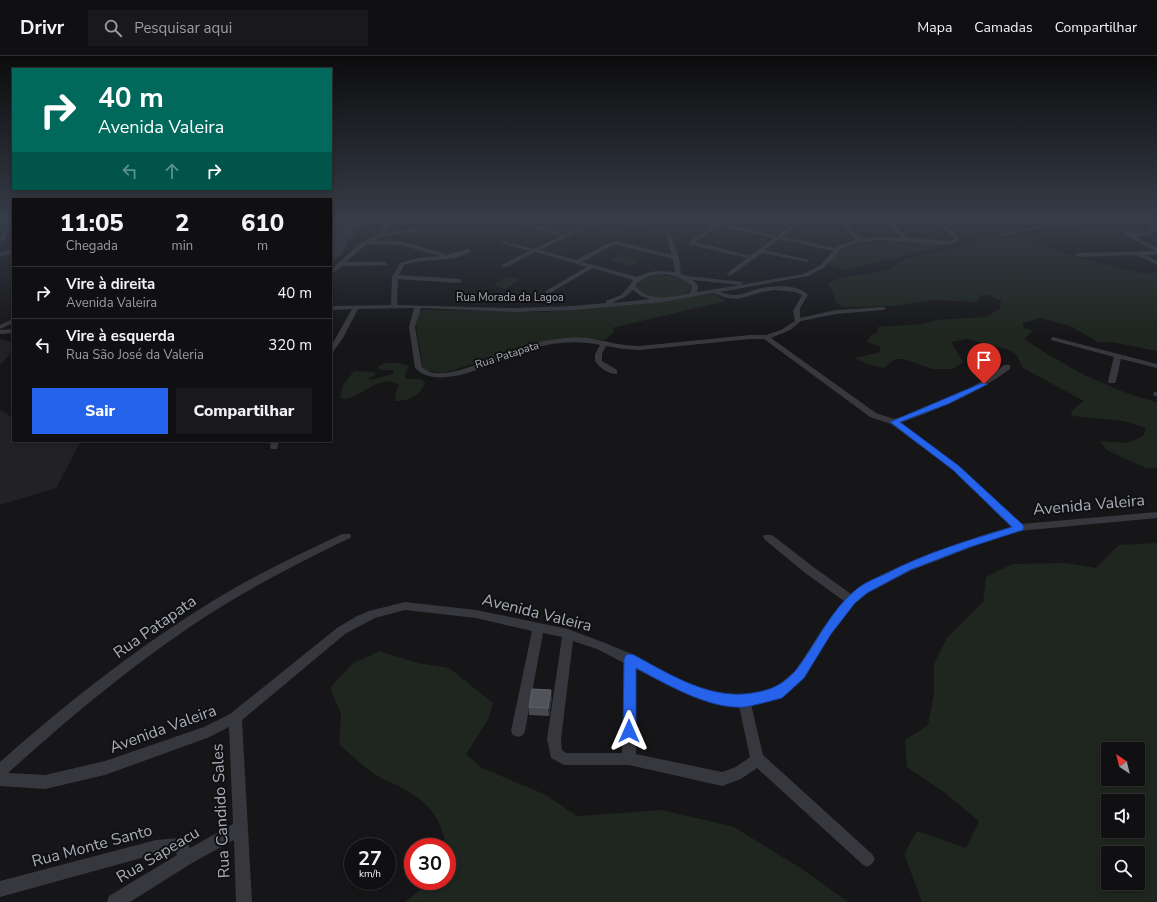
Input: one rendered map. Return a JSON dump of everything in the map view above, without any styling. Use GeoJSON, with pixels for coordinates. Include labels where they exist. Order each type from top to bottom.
{"type":"FeatureCollection","features":[{"type":"Feature","properties":{"kind":"street"},"geometry":{"type":"LineString","coordinates":[[332,272],[347,257]]}},
{"type":"Feature","properties":{"kind":"street"},"geometry":{"type":"LineString","coordinates":[[394,306],[396,277],[402,264],[406,262],[438,257]]}},
{"type":"Feature","properties":{"kind":"street"},"geometry":{"type":"LineString","coordinates":[[504,266],[520,257]]}},
{"type":"Feature","properties":{"kind":"street"},"geometry":{"type":"LineString","coordinates":[[561,257],[637,279],[655,274],[678,275],[687,278],[721,282],[759,284]]}},
{"type":"Feature","properties":{"kind":"street"},"geometry":{"type":"LineString","coordinates":[[577,262],[586,257]]}},
{"type":"Feature","properties":{"kind":"street"},"geometry":{"type":"LineString","coordinates":[[792,257],[806,261]]}},
{"type":"Feature","properties":{"kind":"street","name":"Rua Morada da Lagoa"},"geometry":{"type":"LineString","coordinates":[[332,308],[418,306],[513,310],[590,307],[663,300],[796,277],[815,271],[822,267],[829,257]]}},
{"type":"Feature","properties":{"kind":"street"},"geometry":{"type":"LineString","coordinates":[[1145,257],[1157,264]]}},
{"type":"Feature","properties":{"kind":"street"},"geometry":{"type":"LineString","coordinates":[[676,258],[678,275]]}},
{"type":"Feature","properties":{"kind":"street"},"geometry":{"type":"LineString","coordinates":[[730,274],[752,258]]}},
{"type":"Feature","properties":{"kind":"street"},"geometry":{"type":"LineString","coordinates":[[340,264],[385,264]]}},
{"type":"Feature","properties":{"kind":"street"},"geometry":{"type":"LineString","coordinates":[[548,292],[591,267]]}},
{"type":"Feature","properties":{"kind":"street","name":"Rua Morada da Lagoa"},"geometry":{"type":"LineString","coordinates":[[396,277],[459,281]]}},
{"type":"Feature","properties":{"kind":"street"},"geometry":{"type":"LineString","coordinates":[[687,278],[696,286],[692,295]]}},
{"type":"Feature","properties":{"kind":"street"},"geometry":{"type":"LineString","coordinates":[[590,307],[617,299],[633,286],[637,279]]}},
{"type":"Feature","properties":{"kind":"street","name":"Rua Morada da Lagoa"},"geometry":{"type":"LineString","coordinates":[[633,286],[636,291],[642,295],[663,300]]}},
{"type":"Feature","properties":{"kind":"street"},"geometry":{"type":"LineString","coordinates":[[714,291],[723,295],[737,297],[763,290],[787,289],[801,291],[805,295],[796,307],[795,313],[798,320]]}},
{"type":"Feature","properties":{"kind":"street","name":"Rua Patapata"},"geometry":{"type":"LineString","coordinates":[[418,306],[412,327],[420,368],[429,375],[447,374],[490,362],[537,344],[591,340],[619,348],[646,348],[748,337],[766,337],[788,329],[796,324],[798,320],[836,312],[883,308]]}},
{"type":"Feature","properties":{"kind":"street"},"geometry":{"type":"LineString","coordinates":[[332,350],[340,338],[356,307]]}},
{"type":"Feature","properties":{"kind":"street"},"geometry":{"type":"LineString","coordinates":[[0,327],[12,322]]}},
{"type":"Feature","properties":{"kind":"street"},"geometry":{"type":"LineString","coordinates":[[0,332],[12,331]]}},
{"type":"Feature","properties":{"kind":"street"},"geometry":{"type":"LineString","coordinates":[[766,337],[873,415],[894,422],[956,468],[1019,528]]}},
{"type":"Feature","properties":{"kind":"street"},"geometry":{"type":"LineString","coordinates":[[1053,339],[1157,366]]}},
{"type":"Feature","properties":{"kind":"street"},"geometry":{"type":"LineString","coordinates":[[604,344],[597,356],[597,360],[602,366],[614,372]]}},
{"type":"Feature","properties":{"kind":"street"},"geometry":{"type":"LineString","coordinates":[[1112,381],[1118,356]]}},
{"type":"Feature","properties":{"kind":"street"},"geometry":{"type":"LineString","coordinates":[[894,422],[968,392],[994,378],[1007,367]]}},
{"type":"Feature","properties":{"kind":"street","name":"Avenida Valeira"},"geometry":{"type":"LineString","coordinates":[[0,779],[45,782],[105,768],[207,732],[235,718],[341,631],[361,619],[391,609],[411,606],[476,614],[568,634],[630,659],[682,686],[706,696],[734,702],[778,694],[800,674],[827,631],[851,600],[864,590],[906,568],[966,544],[1019,528],[1157,515]]}},
{"type":"Feature","properties":{"kind":"street","name":"Rua Patapata"},"geometry":{"type":"LineString","coordinates":[[0,771],[26,746],[94,691],[207,610],[249,583],[283,565],[346,536]]}},
{"type":"Feature","properties":{"kind":"street"},"geometry":{"type":"LineString","coordinates":[[768,537],[808,569],[851,600]]}},
{"type":"Feature","properties":{"kind":"street"},"geometry":{"type":"LineString","coordinates":[[518,731],[538,627]]}},
{"type":"Feature","properties":{"kind":"street"},"geometry":{"type":"LineString","coordinates":[[568,634],[554,739],[556,753],[564,759],[629,759],[722,778],[731,778],[740,773],[757,759]]}},
{"type":"Feature","properties":{"kind":"street"},"geometry":{"type":"LineString","coordinates":[[629,759],[630,659]]}},
{"type":"Feature","properties":{"kind":"street"},"geometry":{"type":"LineString","coordinates":[[744,701],[757,759],[867,859]]}},
{"type":"Feature","properties":{"kind":"street","name":"Rua Candido Sales"},"geometry":{"type":"LineString","coordinates":[[235,718],[244,902]]}},
{"type":"Feature","properties":{"kind":"street","name":"Rua Sapeacu"},"geometry":{"type":"LineString","coordinates":[[114,902],[187,858],[241,828]]}},
{"type":"Feature","properties":{"kind":"street","name":"Rua Monte Santo"},"geometry":{"type":"LineString","coordinates":[[0,889],[156,847],[180,845],[187,858]]}},
{"type":"Feature","properties":{"kind":"shaded area"},"geometry":{"type":"Polygon","coordinates":[[[616,257],[628,257],[639,261],[631,266],[611,260],[616,257]]]}},
{"type":"Feature","properties":{"kind":"shaded area"},"geometry":{"type":"Polygon","coordinates":[[[833,257],[898,257],[845,270],[828,265],[833,257]]]}},
{"type":"Feature","properties":{"kind":"shaded area"},"geometry":{"type":"Polygon","coordinates":[[[912,257],[1078,257],[1145,274],[1157,272],[1157,351],[1112,342],[1098,342],[1070,326],[1041,318],[1023,323],[1023,327],[1033,331],[1024,339],[1055,359],[1105,384],[1157,402],[1157,468],[1146,468],[1106,450],[1101,441],[1127,443],[1143,436],[1146,428],[1124,421],[1072,416],[1071,411],[1084,401],[1023,368],[1016,354],[1009,350],[967,339],[951,342],[963,362],[953,369],[932,369],[904,359],[895,359],[884,368],[870,365],[854,358],[881,352],[879,346],[867,342],[870,336],[878,332],[878,327],[921,324],[937,320],[985,317],[1000,309],[1001,301],[988,295],[981,295],[976,302],[935,300],[892,306],[843,307],[836,303],[833,291],[827,284],[845,277],[875,273],[885,270],[895,266],[905,259],[912,257]]]}},
{"type":"Feature","properties":{"kind":"shaded area"},"geometry":{"type":"Polygon","coordinates":[[[662,275],[680,278],[689,283],[690,289],[679,296],[664,298],[649,295],[638,287],[640,281],[649,277],[662,275]]]}},
{"type":"Feature","properties":{"kind":"shaded area"},"geometry":{"type":"Polygon","coordinates":[[[509,276],[521,280],[505,289],[493,285],[509,276]]]}},
{"type":"Feature","properties":{"kind":"shaded area"},"geometry":{"type":"Polygon","coordinates":[[[714,294],[726,301],[612,328],[615,331],[605,340],[581,338],[553,340],[443,373],[424,370],[423,368],[416,326],[417,313],[423,310],[547,312],[714,294]]]}},
{"type":"Feature","properties":{"kind":"shaded area"},"geometry":{"type":"Polygon","coordinates":[[[0,339],[12,342],[12,352],[0,365],[0,339]]]}},
{"type":"Feature","properties":{"kind":"shaded area"},"geometry":{"type":"Polygon","coordinates":[[[387,363],[400,363],[409,366],[405,374],[406,379],[420,379],[425,382],[421,391],[409,399],[395,401],[399,385],[392,382],[385,382],[370,387],[349,398],[342,399],[340,397],[343,385],[354,371],[374,372],[376,375],[369,378],[371,380],[393,374],[393,370],[380,370],[378,366],[387,363]]]}},
{"type":"Feature","properties":{"kind":"shaded area"},"geometry":{"type":"Polygon","coordinates":[[[0,410],[12,417],[12,442],[80,442],[56,488],[0,505],[0,410]]]}},
{"type":"Feature","properties":{"kind":"shaded area"},"geometry":{"type":"Polygon","coordinates":[[[1157,543],[1157,902],[922,902],[904,854],[917,831],[966,848],[979,821],[945,793],[907,767],[905,740],[928,725],[934,693],[934,663],[947,638],[983,602],[986,577],[1012,564],[1066,563],[1096,568],[1119,545],[1157,543]]]}},
{"type":"Feature","properties":{"kind":"shaded area"},"geometry":{"type":"Polygon","coordinates":[[[379,651],[418,663],[449,668],[493,703],[488,720],[466,754],[482,768],[544,794],[577,816],[662,810],[734,827],[802,869],[848,902],[405,902],[420,890],[456,890],[456,838],[444,838],[440,825],[426,805],[414,795],[399,786],[374,774],[339,744],[341,714],[330,688],[352,664],[379,651]]]}},
{"type":"Feature","properties":{"kind":"building"},"geometry":{"type":"Polygon","coordinates":[[[532,689],[551,690],[548,708],[529,707],[532,689]]]}},
{"type":"Feature","properties":{"kind":"route"},"geometry":{"type":"LineString","coordinates":[[629,731],[630,659],[682,686],[706,696],[734,702],[778,694],[800,674],[827,631],[851,600],[864,590],[886,577],[906,568],[966,544],[1019,528],[956,468],[894,422],[919,413],[984,384]]}}]}
